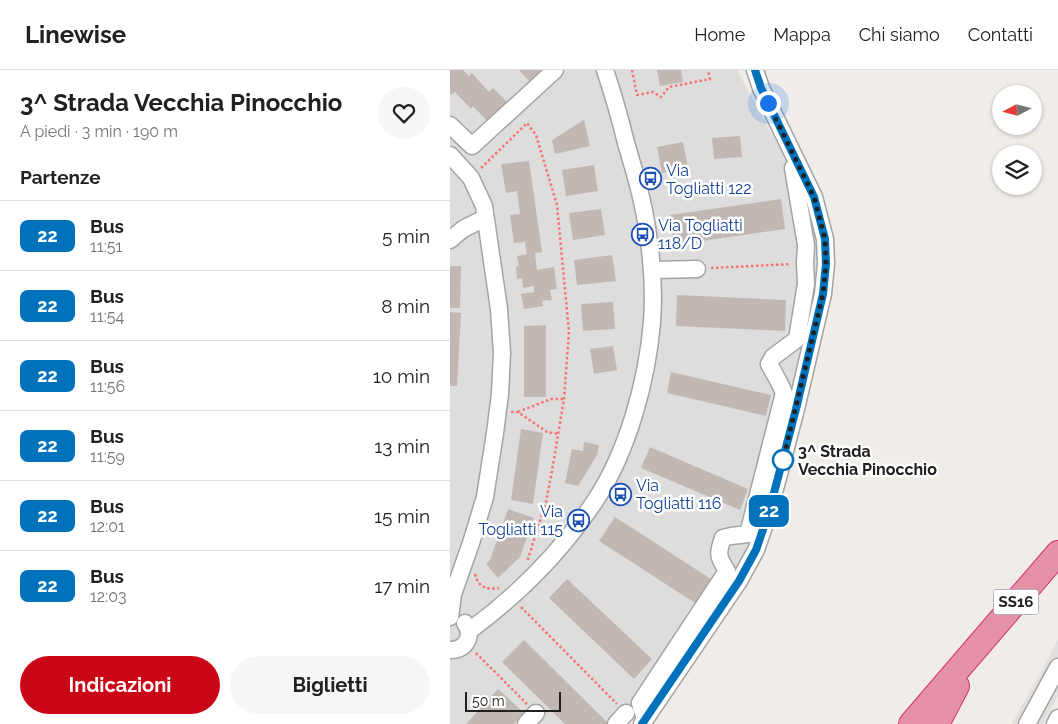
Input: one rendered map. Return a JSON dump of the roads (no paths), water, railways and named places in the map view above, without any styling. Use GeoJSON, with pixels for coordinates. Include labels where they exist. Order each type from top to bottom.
{"type":"FeatureCollection","features":[{"type":"Feature","properties":{"kind":"highway","name":"SS16"},"geometry":{"type":"LineString","coordinates":[[911,724],[1058,553]]}},
{"type":"Feature","properties":{"kind":"highway"},"geometry":{"type":"LineString","coordinates":[[937,724],[975,650]]}},
{"type":"Feature","properties":{"kind":"street"},"geometry":{"type":"LineString","coordinates":[[450,125],[472,146],[555,70]]}},
{"type":"Feature","properties":{"kind":"street"},"geometry":{"type":"LineString","coordinates":[[450,650],[458,649],[468,637],[546,564],[595,500],[615,465],[629,432],[648,356],[652,320],[652,270],[640,191],[605,70]]}},
{"type":"Feature","properties":{"kind":"street"},"geometry":{"type":"LineString","coordinates":[[754,536],[769,512],[823,294],[826,264],[825,239],[814,197],[761,88],[756,70]]}},
{"type":"Feature","properties":{"kind":"street"},"geometry":{"type":"LineString","coordinates":[[643,722],[739,581],[756,550],[754,536],[784,393],[769,364],[773,357],[797,339],[806,284],[804,263],[806,245],[790,149]]}},
{"type":"Feature","properties":{"kind":"street"},"geometry":{"type":"LineString","coordinates":[[450,155],[471,178],[484,206],[499,308],[502,353],[498,410],[485,497],[453,594],[450,617],[463,620],[467,625],[468,637]]}},
{"type":"Feature","properties":{"kind":"street"},"geometry":{"type":"LineString","coordinates":[[450,240],[463,228],[486,218]]}},
{"type":"Feature","properties":{"kind":"street"},"geometry":{"type":"LineString","coordinates":[[652,270],[696,269]]}},
{"type":"Feature","properties":{"kind":"street"},"geometry":{"type":"LineString","coordinates":[[643,722],[640,703],[726,571],[720,560],[719,548],[723,538],[730,536],[754,536]]}},
{"type":"Feature","properties":{"kind":"street"},"geometry":{"type":"LineString","coordinates":[[1027,724],[1058,667]]}},
{"type":"Feature","properties":{"kind":"street"},"geometry":{"type":"LineString","coordinates":[[1055,724],[1058,718]]}},
{"type":"Feature","properties":{"kind":"place","name":"Via Togliatti 122"},"geometry":{"type":"Point","coordinates":[650,179]}},
{"type":"Feature","properties":{"kind":"place","name":"Via Togliatti 118/D"},"geometry":{"type":"Point","coordinates":[642,234]}},
{"type":"Feature","properties":{"kind":"place","name":"3^ Strada Vecchia Pinocchio"},"geometry":{"type":"Point","coordinates":[783,460]}},
{"type":"Feature","properties":{"kind":"place","name":"Via Togliatti 116"},"geometry":{"type":"Point","coordinates":[620,494]}},
{"type":"Feature","properties":{"kind":"place","name":"Via Togliatti 115"},"geometry":{"type":"Point","coordinates":[579,520]}}]}
